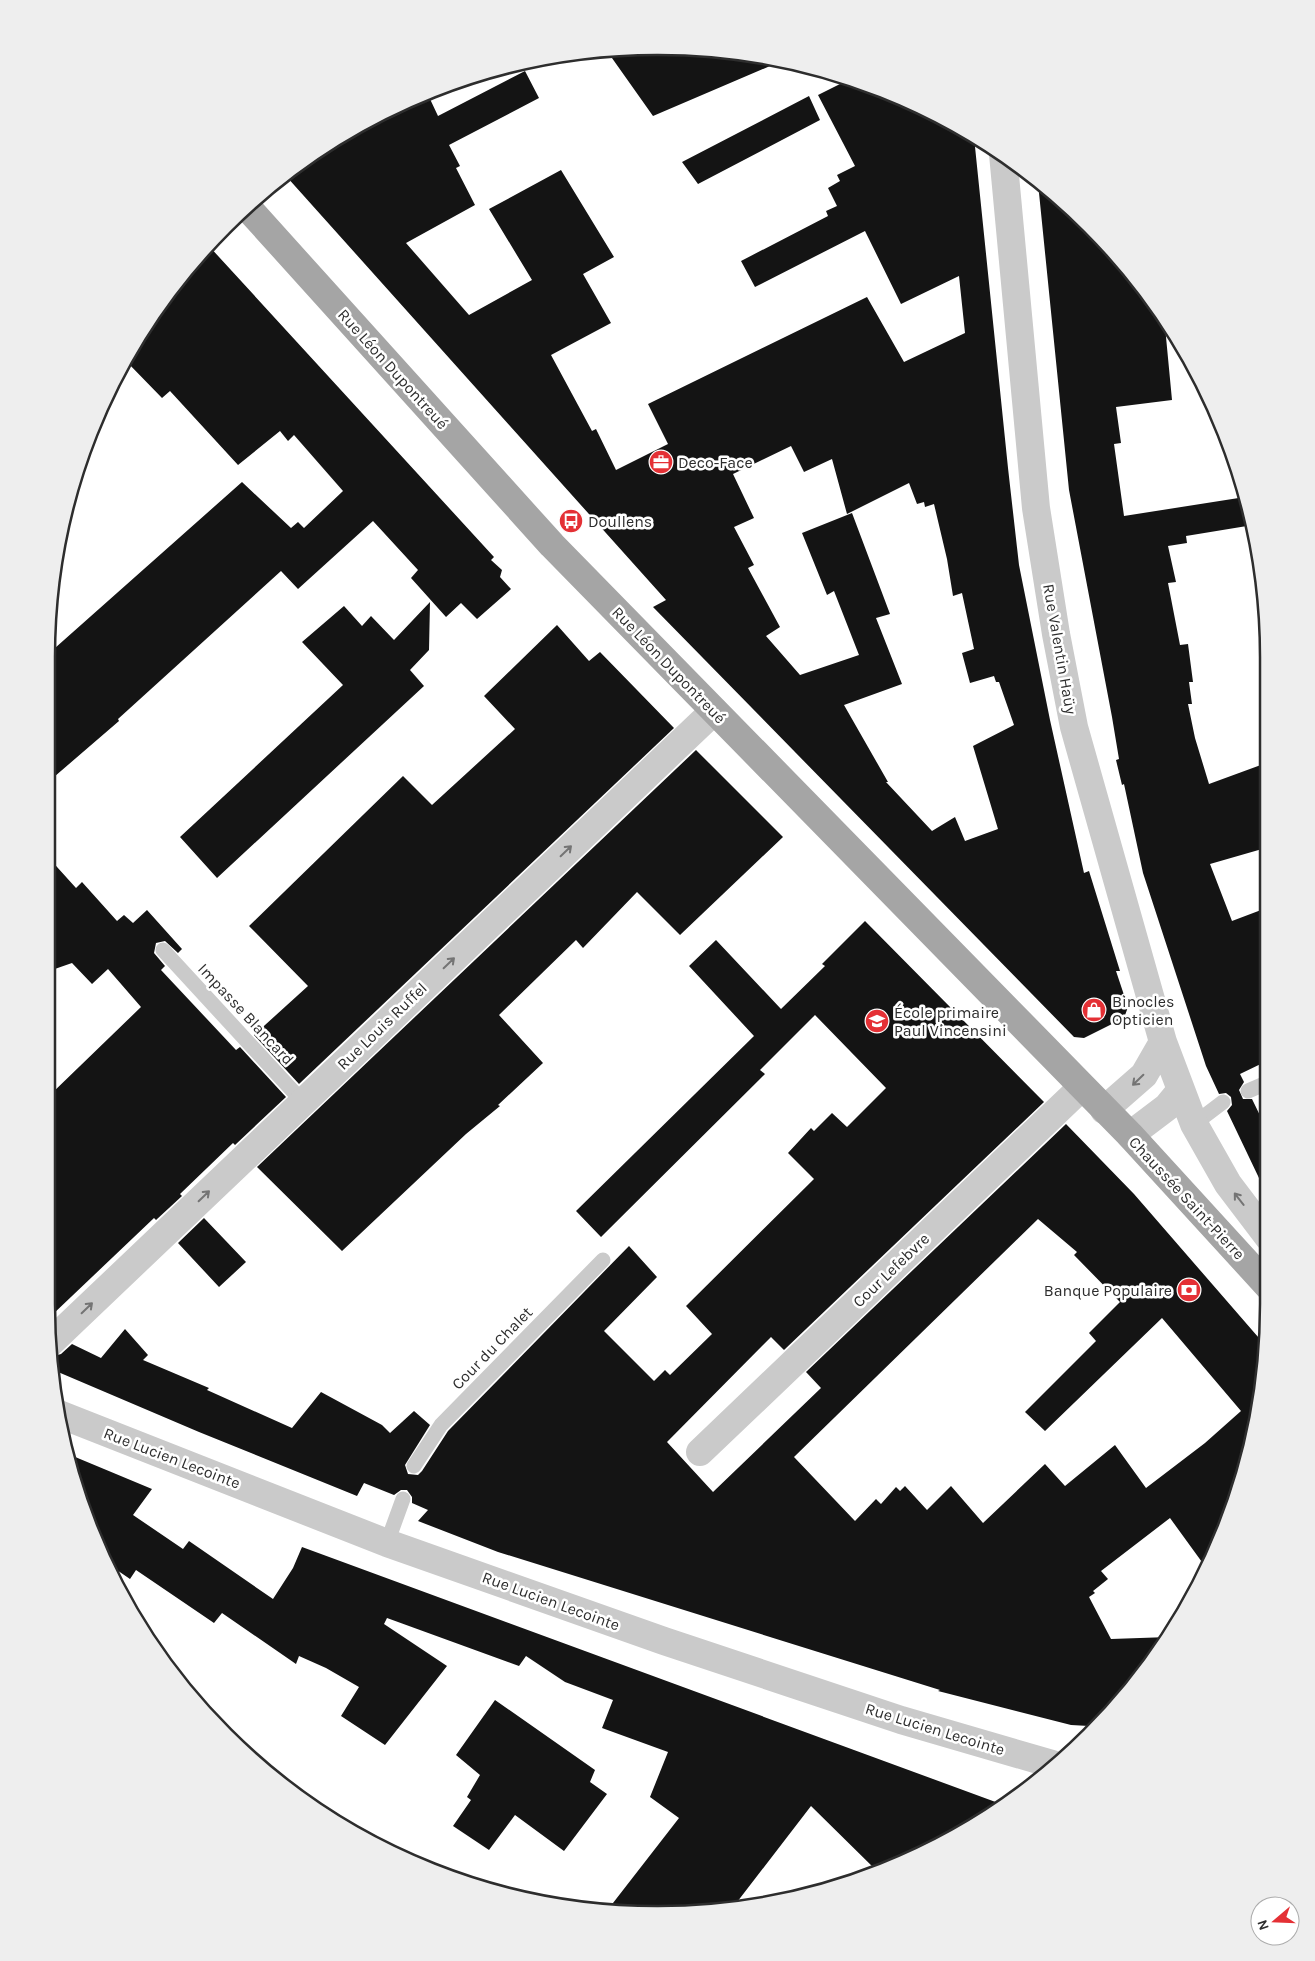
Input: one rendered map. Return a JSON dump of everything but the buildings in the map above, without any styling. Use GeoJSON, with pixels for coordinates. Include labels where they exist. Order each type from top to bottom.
{"type":"FeatureCollection","features":[{"type":"Feature","properties":{"kind":"main road","name":"Rue Léon Dupontreué"},"geometry":{"type":"LineString","coordinates":[[252,212],[552,546],[1104,1110]]}},
{"type":"Feature","properties":{"kind":"main road","name":"Chaussée Saint-Pierre"},"geometry":{"type":"LineString","coordinates":[[1104,1110],[1130,1135],[1260,1277]]}},
{"type":"Feature","properties":{"kind":"street","name":"Rue Valentin Haüy"},"geometry":{"type":"LineString","coordinates":[[1004,166],[1036,508],[1056,634],[1074,727],[1163,1042],[1194,1124],[1228,1184],[1260,1226]]}},
{"type":"Feature","properties":{"kind":"street","name":"Rue Louis Ruffel"},"geometry":{"type":"LineString","coordinates":[[56,1337],[714,711]]}},
{"type":"Feature","properties":{"kind":"street"},"geometry":{"type":"LineString","coordinates":[[1104,1110],[1144,1075],[1163,1042]]}},
{"type":"Feature","properties":{"kind":"street","name":"Cour Lefebvre"},"geometry":{"type":"LineString","coordinates":[[700,1452],[1081,1088]]}},
{"type":"Feature","properties":{"kind":"street"},"geometry":{"type":"LineString","coordinates":[[1130,1135],[1167,1107],[1181,1090]]}},
{"type":"Feature","properties":{"kind":"street","name":"Rue Lucien Lecointe"},"geometry":{"type":"LineString","coordinates":[[66,1417],[387,1542],[664,1641],[882,1714],[1047,1763]]}},
{"type":"Feature","properties":{"kind":"lane","name":"Impasse Blancard"},"geometry":{"type":"LineString","coordinates":[[163,950],[303,1102]]}},
{"type":"Feature","properties":{"kind":"lane"},"geometry":{"type":"LineString","coordinates":[[1248,1091],[1260,1086]]}},
{"type":"Feature","properties":{"kind":"lane"},"geometry":{"type":"LineString","coordinates":[[1194,1124],[1223,1102]]}},
{"type":"Feature","properties":{"kind":"lane","name":"Cour du Chalet"},"geometry":{"type":"LineString","coordinates":[[414,1466],[441,1425],[603,1260]]}},
{"type":"Feature","properties":{"kind":"lane"},"geometry":{"type":"LineString","coordinates":[[387,1542],[404,1499]]}},
{"type":"Feature","properties":{"kind":"place","name":"Deco-Face"},"geometry":{"type":"Point","coordinates":[661,462]}},
{"type":"Feature","properties":{"kind":"place","name":"Doullens"},"geometry":{"type":"Point","coordinates":[571,521]}},
{"type":"Feature","properties":{"kind":"place","name":"Binocles Opticien"},"geometry":{"type":"Point","coordinates":[1094,1010]}},
{"type":"Feature","properties":{"kind":"place","name":"École primaire Paul Vincensini"},"geometry":{"type":"Point","coordinates":[877,1021]}},
{"type":"Feature","properties":{"kind":"place","name":"Banque Populaire"},"geometry":{"type":"Point","coordinates":[1189,1290]}}]}
